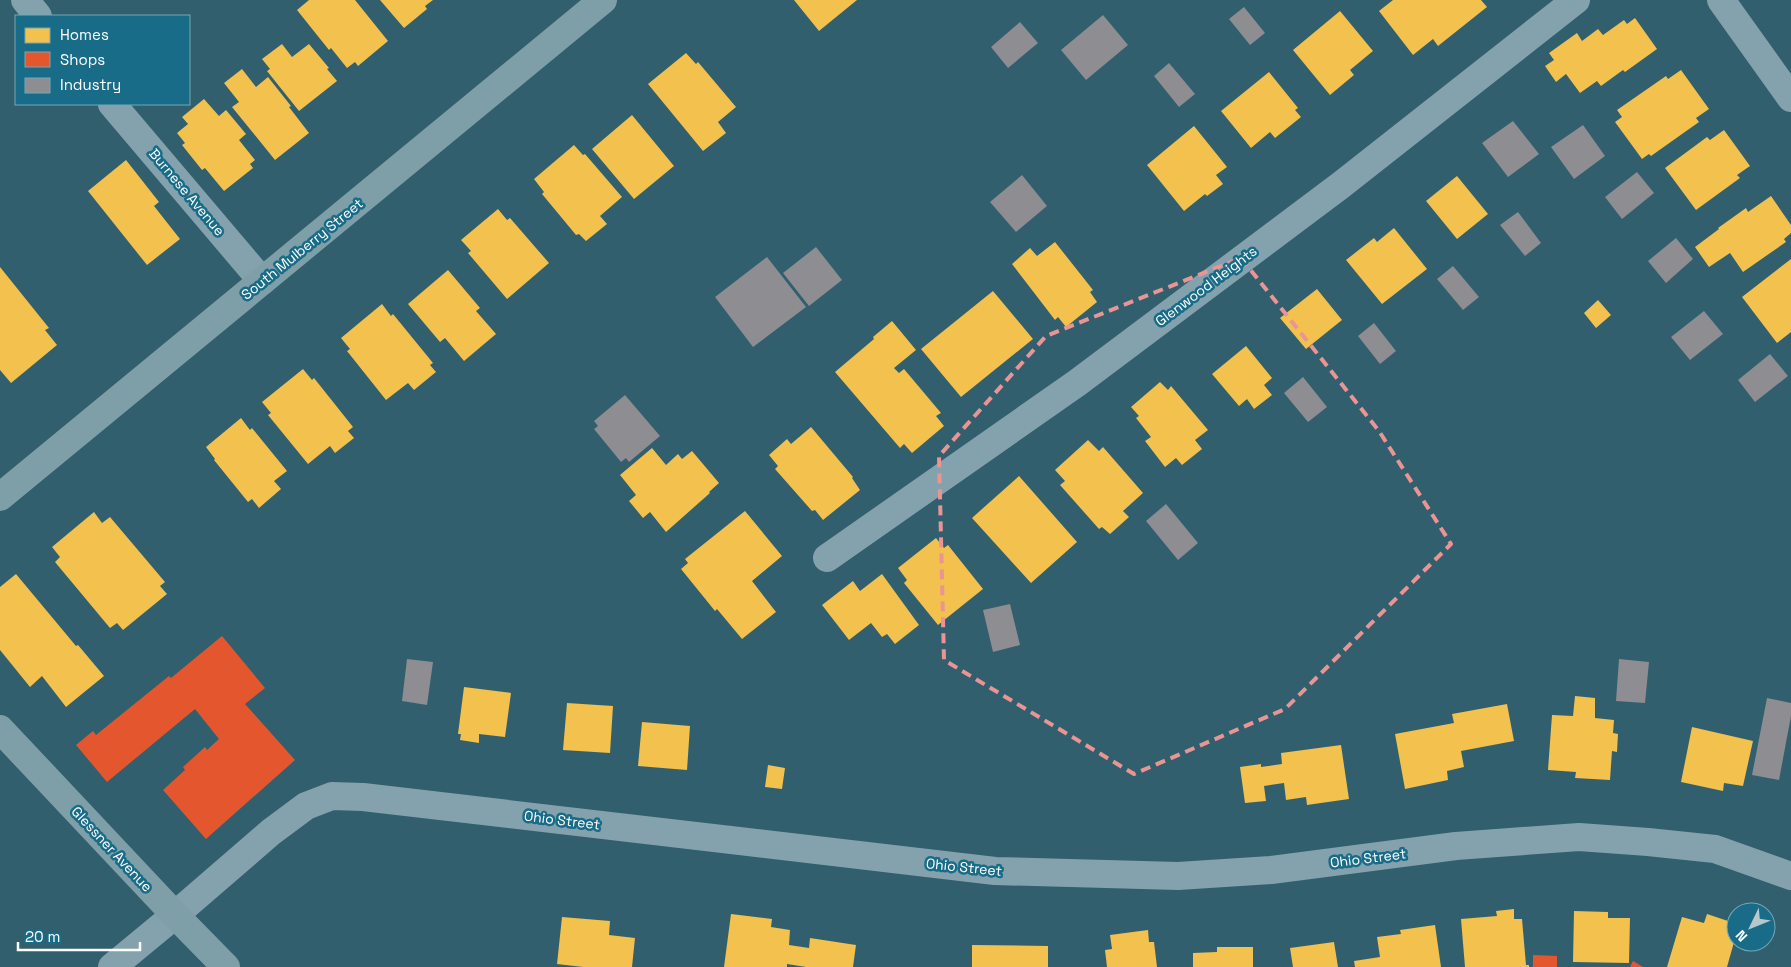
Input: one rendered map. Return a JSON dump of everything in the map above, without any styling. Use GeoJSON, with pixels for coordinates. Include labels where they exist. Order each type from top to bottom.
{"type":"FeatureCollection","features":[{"type":"Feature","properties":{"kind":"street"},"geometry":{"type":"LineString","coordinates":[[25,0],[37,15]]}},
{"type":"Feature","properties":{"kind":"street","name":"South Mulberry Street"},"geometry":{"type":"LineString","coordinates":[[0,497],[603,0]]}},
{"type":"Feature","properties":{"kind":"street","name":"Glenwood Heights"},"geometry":{"type":"LineString","coordinates":[[827,558],[1077,383],[1341,185],[1576,0]]}},
{"type":"Feature","properties":{"kind":"street"},"geometry":{"type":"LineString","coordinates":[[1721,0],[1791,98]]}},
{"type":"Feature","properties":{"kind":"street","name":"Burnese Avenue"},"geometry":{"type":"LineString","coordinates":[[113,105],[262,281]]}},
{"type":"Feature","properties":{"kind":"street","name":"Glessner Avenue"},"geometry":{"type":"LineString","coordinates":[[0,729],[226,967]]}},
{"type":"Feature","properties":{"kind":"street","name":"Ohio Street"},"geometry":{"type":"LineString","coordinates":[[112,967],[271,832],[306,806],[332,796],[363,797],[995,871],[1178,876],[1271,870],[1456,846],[1580,837],[1648,842],[1715,850],[1791,876]]}},
{"type":"Feature","properties":{"kind":"highlighted area"},"geometry":{"type":"Polygon","coordinates":[[[1241,258],[1379,431],[1451,544],[1285,709],[1134,774],[944,660],[939,456],[1046,336],[1241,258]]]}},
{"type":"Feature","properties":{"kind":"building: Homes"},"geometry":{"type":"Polygon","coordinates":[[[309,0],[355,0],[388,41],[358,66],[355,62],[347,68],[331,48],[329,50],[297,10],[309,0]]]}},
{"type":"Feature","properties":{"kind":"building: Homes"},"geometry":{"type":"Polygon","coordinates":[[[380,0],[433,0],[425,6],[427,9],[404,28],[380,0]]]}},
{"type":"Feature","properties":{"kind":"building: Homes"},"geometry":{"type":"Polygon","coordinates":[[[794,0],[857,0],[819,31],[794,0]]]}},
{"type":"Feature","properties":{"kind":"building: Homes"},"geometry":{"type":"Polygon","coordinates":[[[1393,0],[1481,0],[1487,7],[1438,46],[1433,39],[1413,55],[1379,11],[1393,0]]]}},
{"type":"Feature","properties":{"kind":"building: Homes"},"geometry":{"type":"Polygon","coordinates":[[[1340,11],[1373,51],[1350,70],[1354,75],[1330,95],[1293,50],[1340,11]]]}},
{"type":"Feature","properties":{"kind":"building: Homes"},"geometry":{"type":"Polygon","coordinates":[[[1635,18],[1657,49],[1625,72],[1623,70],[1601,86],[1597,81],[1580,93],[1566,74],[1556,82],[1545,66],[1554,60],[1549,53],[1577,33],[1582,41],[1598,29],[1603,35],[1624,20],[1627,24],[1635,18]]]}},
{"type":"Feature","properties":{"kind":"building: Homes"},"geometry":{"type":"Polygon","coordinates":[[[282,44],[292,57],[309,44],[337,81],[299,111],[267,71],[270,69],[262,59],[282,44]]]}},
{"type":"Feature","properties":{"kind":"building: Homes"},"geometry":{"type":"Polygon","coordinates":[[[686,53],[696,64],[698,62],[736,107],[718,122],[726,133],[703,151],[648,84],[686,53]]]}},
{"type":"Feature","properties":{"kind":"building: Homes"},"geometry":{"type":"Polygon","coordinates":[[[242,69],[256,87],[268,77],[309,133],[275,160],[232,107],[239,102],[224,83],[242,69]]]}},
{"type":"Feature","properties":{"kind":"building: Homes"},"geometry":{"type":"Polygon","coordinates":[[[1681,70],[1709,109],[1696,118],[1699,122],[1651,156],[1649,154],[1642,159],[1615,122],[1622,117],[1617,110],[1666,76],[1668,79],[1681,70]]]}},
{"type":"Feature","properties":{"kind":"building: Homes"},"geometry":{"type":"Polygon","coordinates":[[[1269,72],[1298,108],[1295,110],[1301,117],[1275,138],[1270,132],[1251,148],[1221,111],[1269,72]]]}},
{"type":"Feature","properties":{"kind":"building: Homes"},"geometry":{"type":"Polygon","coordinates":[[[204,99],[219,116],[226,110],[246,134],[239,140],[255,160],[250,164],[253,168],[224,191],[205,168],[202,170],[182,145],[185,143],[177,133],[188,124],[182,117],[204,99]]]}},
{"type":"Feature","properties":{"kind":"building: Homes"},"geometry":{"type":"Polygon","coordinates":[[[632,115],[674,166],[634,199],[592,149],[632,115]]]}},
{"type":"Feature","properties":{"kind":"building: Homes"},"geometry":{"type":"Polygon","coordinates":[[[1194,126],[1227,167],[1216,175],[1223,184],[1207,196],[1205,194],[1184,211],[1147,165],[1194,126]]]}},
{"type":"Feature","properties":{"kind":"building: Homes"},"geometry":{"type":"Polygon","coordinates":[[[1724,130],[1750,166],[1737,175],[1740,178],[1696,210],[1665,168],[1707,137],[1710,140],[1724,130]]]}},
{"type":"Feature","properties":{"kind":"building: Homes"},"geometry":{"type":"Polygon","coordinates":[[[574,145],[583,155],[585,154],[622,197],[600,216],[607,224],[586,241],[579,234],[576,235],[542,194],[544,192],[534,179],[574,145]]]}},
{"type":"Feature","properties":{"kind":"building: Homes"},"geometry":{"type":"Polygon","coordinates":[[[126,160],[159,202],[154,206],[180,239],[147,265],[88,191],[126,160]]]}},
{"type":"Feature","properties":{"kind":"building: Homes"},"geometry":{"type":"Polygon","coordinates":[[[1457,176],[1488,214],[1457,239],[1426,201],[1457,176]]]}},
{"type":"Feature","properties":{"kind":"building: Homes"},"geometry":{"type":"Polygon","coordinates":[[[1771,196],[1791,225],[1791,233],[1784,239],[1786,242],[1743,272],[1730,253],[1709,267],[1695,247],[1746,208],[1748,212],[1771,196]]]}},
{"type":"Feature","properties":{"kind":"building: Homes"},"geometry":{"type":"Polygon","coordinates":[[[498,209],[507,220],[510,218],[549,263],[507,299],[468,253],[471,251],[461,240],[498,209]]]}},
{"type":"Feature","properties":{"kind":"building: Homes"},"geometry":{"type":"Polygon","coordinates":[[[1394,228],[1427,269],[1382,304],[1346,260],[1374,238],[1377,242],[1394,228]]]}},
{"type":"Feature","properties":{"kind":"building: Homes"},"geometry":{"type":"Polygon","coordinates":[[[1055,242],[1093,290],[1090,292],[1097,302],[1066,327],[1058,317],[1055,320],[1012,264],[1030,248],[1037,256],[1055,242]]]}},
{"type":"Feature","properties":{"kind":"building: Homes"},"geometry":{"type":"Polygon","coordinates":[[[1791,259],[1791,332],[1777,343],[1742,297],[1791,259]]]}},
{"type":"Feature","properties":{"kind":"building: Homes"},"geometry":{"type":"Polygon","coordinates":[[[0,267],[49,328],[45,330],[57,345],[11,383],[0,370],[0,267]]]}},
{"type":"Feature","properties":{"kind":"building: Homes"},"geometry":{"type":"Polygon","coordinates":[[[448,270],[480,308],[476,311],[496,334],[464,361],[445,338],[440,342],[408,304],[448,270]]]}},
{"type":"Feature","properties":{"kind":"building: Homes"},"geometry":{"type":"Polygon","coordinates":[[[1317,289],[1342,320],[1306,349],[1280,318],[1317,289]]]}},
{"type":"Feature","properties":{"kind":"building: Homes"},"geometry":{"type":"Polygon","coordinates":[[[993,291],[1033,339],[961,397],[921,349],[993,291]]]}},
{"type":"Feature","properties":{"kind":"building: Homes"},"geometry":{"type":"Polygon","coordinates":[[[1598,300],[1611,315],[1596,328],[1584,313],[1598,300]]]}},
{"type":"Feature","properties":{"kind":"building: Homes"},"geometry":{"type":"Polygon","coordinates":[[[382,304],[391,316],[393,314],[433,363],[430,365],[436,372],[414,390],[408,383],[386,400],[347,351],[350,349],[341,338],[382,304]]]}},
{"type":"Feature","properties":{"kind":"building: Homes"},"geometry":{"type":"Polygon","coordinates":[[[892,321],[916,350],[894,368],[899,373],[904,369],[941,413],[936,416],[944,426],[912,453],[904,444],[900,448],[835,372],[892,321]]]}},
{"type":"Feature","properties":{"kind":"building: Homes"},"geometry":{"type":"Polygon","coordinates":[[[1246,346],[1272,378],[1264,385],[1272,395],[1254,409],[1247,399],[1239,406],[1212,374],[1246,346]]]}},
{"type":"Feature","properties":{"kind":"building: Homes"},"geometry":{"type":"Polygon","coordinates":[[[303,369],[312,380],[314,378],[353,427],[348,431],[354,438],[335,453],[330,446],[308,464],[268,415],[271,413],[262,402],[303,369]]]}},
{"type":"Feature","properties":{"kind":"building: Homes"},"geometry":{"type":"Polygon","coordinates":[[[1160,382],[1168,390],[1171,386],[1208,430],[1195,440],[1202,449],[1182,465],[1176,458],[1165,467],[1145,441],[1151,437],[1136,418],[1139,416],[1131,407],[1160,382]]]}},
{"type":"Feature","properties":{"kind":"building: Homes"},"geometry":{"type":"Polygon","coordinates":[[[241,418],[250,430],[252,428],[287,471],[274,481],[281,489],[259,508],[252,499],[248,502],[214,460],[206,447],[241,418]]]}},
{"type":"Feature","properties":{"kind":"building: Homes"},"geometry":{"type":"Polygon","coordinates":[[[811,427],[853,477],[860,490],[823,520],[815,510],[812,511],[775,469],[778,466],[769,455],[787,439],[791,444],[811,427]]]}},
{"type":"Feature","properties":{"kind":"building: Homes"},"geometry":{"type":"Polygon","coordinates":[[[1088,440],[1099,451],[1103,447],[1143,493],[1123,511],[1129,517],[1110,534],[1102,527],[1099,529],[1060,485],[1065,481],[1055,470],[1088,440]]]}},
{"type":"Feature","properties":{"kind":"building: Homes"},"geometry":{"type":"Polygon","coordinates":[[[652,448],[666,465],[678,454],[682,459],[692,451],[719,483],[666,532],[650,512],[643,518],[629,501],[636,495],[620,475],[652,448]]]}},
{"type":"Feature","properties":{"kind":"building: Homes"},"geometry":{"type":"Polygon","coordinates":[[[1019,476],[1077,542],[1031,583],[972,518],[1019,476]]]}},
{"type":"Feature","properties":{"kind":"building: Homes"},"geometry":{"type":"Polygon","coordinates":[[[745,511],[782,556],[752,581],[776,612],[742,639],[717,609],[715,611],[681,569],[688,563],[685,559],[745,511]]]}},
{"type":"Feature","properties":{"kind":"building: Homes"},"geometry":{"type":"Polygon","coordinates":[[[94,512],[102,523],[110,517],[165,582],[160,586],[167,594],[123,630],[117,623],[110,628],[55,562],[60,557],[52,547],[94,512]]]}},
{"type":"Feature","properties":{"kind":"building: Homes"},"geometry":{"type":"Polygon","coordinates":[[[936,538],[944,548],[948,545],[983,589],[938,625],[904,583],[907,580],[898,568],[936,538]]]}},
{"type":"Feature","properties":{"kind":"building: Homes"},"geometry":{"type":"Polygon","coordinates":[[[16,574],[76,646],[78,645],[104,676],[66,707],[42,676],[30,687],[0,650],[0,587],[16,574]]]}},
{"type":"Feature","properties":{"kind":"building: Homes"},"geometry":{"type":"Polygon","coordinates":[[[882,574],[919,625],[895,644],[887,634],[882,637],[871,623],[849,640],[822,605],[853,581],[860,591],[882,574]]]}},
{"type":"Feature","properties":{"kind":"building: Homes"},"geometry":{"type":"Polygon","coordinates":[[[464,687],[511,693],[505,737],[479,734],[479,743],[460,740],[461,734],[458,734],[464,687]]]}},
{"type":"Feature","properties":{"kind":"building: Homes"},"geometry":{"type":"Polygon","coordinates":[[[1575,696],[1595,698],[1595,718],[1614,720],[1613,733],[1618,734],[1617,752],[1612,751],[1610,780],[1575,778],[1576,772],[1548,770],[1552,715],[1573,716],[1575,696]]]}},
{"type":"Feature","properties":{"kind":"building: Homes"},"geometry":{"type":"Polygon","coordinates":[[[567,703],[613,706],[610,753],[563,750],[567,703]]]}},
{"type":"Feature","properties":{"kind":"building: Homes"},"geometry":{"type":"Polygon","coordinates":[[[1507,704],[1514,741],[1461,751],[1464,767],[1447,771],[1448,780],[1405,789],[1395,734],[1454,723],[1452,714],[1507,704]]]}},
{"type":"Feature","properties":{"kind":"building: Homes"},"geometry":{"type":"Polygon","coordinates":[[[642,722],[690,726],[687,770],[638,766],[642,722]]]}},
{"type":"Feature","properties":{"kind":"building: Homes"},"geometry":{"type":"Polygon","coordinates":[[[1692,727],[1753,741],[1743,786],[1724,783],[1723,791],[1681,782],[1692,727]]]}},
{"type":"Feature","properties":{"kind":"building: Homes"},"geometry":{"type":"Polygon","coordinates":[[[1341,745],[1349,799],[1307,805],[1306,797],[1286,800],[1284,783],[1264,786],[1266,801],[1245,803],[1240,767],[1282,764],[1281,753],[1341,745]]]}},
{"type":"Feature","properties":{"kind":"building: Homes"},"geometry":{"type":"Polygon","coordinates":[[[768,765],[785,768],[782,789],[765,787],[768,765]]]}},
{"type":"Feature","properties":{"kind":"building: Homes"},"geometry":{"type":"Polygon","coordinates":[[[1514,909],[1514,919],[1522,919],[1526,965],[1529,965],[1529,967],[1465,967],[1461,919],[1497,916],[1496,911],[1514,909]]]}},
{"type":"Feature","properties":{"kind":"building: Homes"},"geometry":{"type":"Polygon","coordinates":[[[1574,911],[1608,912],[1608,918],[1630,918],[1629,963],[1573,962],[1574,911]]]}},
{"type":"Feature","properties":{"kind":"building: Homes"},"geometry":{"type":"Polygon","coordinates":[[[731,914],[772,919],[771,927],[790,930],[789,945],[809,948],[810,938],[856,945],[853,967],[806,967],[787,964],[787,967],[724,967],[731,914]]]}},
{"type":"Feature","properties":{"kind":"building: Homes"},"geometry":{"type":"Polygon","coordinates":[[[1707,914],[1726,920],[1726,952],[1731,952],[1727,967],[1667,967],[1682,917],[1704,923],[1707,914]]]}},
{"type":"Feature","properties":{"kind":"building: Homes"},"geometry":{"type":"Polygon","coordinates":[[[562,917],[610,921],[609,935],[635,938],[632,967],[583,967],[557,964],[562,917]]]}},
{"type":"Feature","properties":{"kind":"building: Homes"},"geometry":{"type":"Polygon","coordinates":[[[1435,925],[1441,967],[1355,967],[1354,961],[1380,957],[1377,937],[1401,934],[1400,930],[1435,925]]]}},
{"type":"Feature","properties":{"kind":"building: Homes"},"geometry":{"type":"Polygon","coordinates":[[[1148,930],[1149,942],[1154,942],[1157,967],[1107,967],[1105,950],[1112,949],[1110,935],[1148,930]]]}},
{"type":"Feature","properties":{"kind":"building: Homes"},"geometry":{"type":"Polygon","coordinates":[[[1334,942],[1338,967],[1293,967],[1290,948],[1334,942]]]}},
{"type":"Feature","properties":{"kind":"building: Homes"},"geometry":{"type":"Polygon","coordinates":[[[972,945],[1048,946],[1048,967],[972,967],[972,945]]]}},
{"type":"Feature","properties":{"kind":"building: Homes"},"geometry":{"type":"Polygon","coordinates":[[[1217,947],[1253,947],[1253,967],[1193,967],[1193,953],[1217,952],[1217,947]]]}},
{"type":"Feature","properties":{"kind":"building: Shops"},"geometry":{"type":"Polygon","coordinates":[[[222,636],[265,688],[245,704],[295,760],[206,839],[163,790],[185,770],[183,767],[205,747],[207,750],[219,739],[195,709],[107,782],[76,745],[93,731],[96,735],[169,676],[171,678],[222,636]]]}},
{"type":"Feature","properties":{"kind":"building: Shops"},"geometry":{"type":"Polygon","coordinates":[[[1533,955],[1557,956],[1557,967],[1533,967],[1533,955]]]}},
{"type":"Feature","properties":{"kind":"building: Shops"},"geometry":{"type":"Polygon","coordinates":[[[1633,961],[1643,967],[1630,967],[1633,961]]]}},
{"type":"Feature","properties":{"kind":"building: Industry"},"geometry":{"type":"Polygon","coordinates":[[[1244,7],[1265,33],[1250,45],[1229,19],[1244,7]]]}},
{"type":"Feature","properties":{"kind":"building: Industry"},"geometry":{"type":"Polygon","coordinates":[[[1103,15],[1128,45],[1086,80],[1061,50],[1103,15]]]}},
{"type":"Feature","properties":{"kind":"building: Industry"},"geometry":{"type":"Polygon","coordinates":[[[1020,22],[1038,43],[1008,68],[991,47],[1020,22]]]}},
{"type":"Feature","properties":{"kind":"building: Industry"},"geometry":{"type":"Polygon","coordinates":[[[1169,63],[1195,94],[1179,107],[1154,76],[1169,63]]]}},
{"type":"Feature","properties":{"kind":"building: Industry"},"geometry":{"type":"Polygon","coordinates":[[[1513,121],[1539,154],[1508,177],[1482,143],[1513,121]]]}},
{"type":"Feature","properties":{"kind":"building: Industry"},"geometry":{"type":"Polygon","coordinates":[[[1583,125],[1605,156],[1574,179],[1551,147],[1583,125]]]}},
{"type":"Feature","properties":{"kind":"building: Industry"},"geometry":{"type":"Polygon","coordinates":[[[1637,172],[1654,193],[1622,219],[1605,197],[1637,172]]]}},
{"type":"Feature","properties":{"kind":"building: Industry"},"geometry":{"type":"Polygon","coordinates":[[[1022,175],[1047,206],[1016,232],[990,202],[1022,175]]]}},
{"type":"Feature","properties":{"kind":"building: Industry"},"geometry":{"type":"Polygon","coordinates":[[[1518,212],[1541,243],[1525,256],[1500,225],[1518,212]]]}},
{"type":"Feature","properties":{"kind":"building: Industry"},"geometry":{"type":"Polygon","coordinates":[[[1676,238],[1693,259],[1666,283],[1648,261],[1676,238]]]}},
{"type":"Feature","properties":{"kind":"building: Industry"},"geometry":{"type":"Polygon","coordinates":[[[816,247],[842,280],[809,306],[783,273],[816,247]]]}},
{"type":"Feature","properties":{"kind":"building: Industry"},"geometry":{"type":"Polygon","coordinates":[[[767,257],[806,307],[753,347],[715,297],[767,257]]]}},
{"type":"Feature","properties":{"kind":"building: Industry"},"geometry":{"type":"Polygon","coordinates":[[[1453,266],[1479,297],[1463,310],[1437,279],[1453,266]]]}},
{"type":"Feature","properties":{"kind":"building: Industry"},"geometry":{"type":"Polygon","coordinates":[[[1704,311],[1723,334],[1690,360],[1671,337],[1704,311]]]}},
{"type":"Feature","properties":{"kind":"building: Industry"},"geometry":{"type":"Polygon","coordinates":[[[1374,323],[1396,351],[1380,364],[1358,336],[1374,323]]]}},
{"type":"Feature","properties":{"kind":"building: Industry"},"geometry":{"type":"Polygon","coordinates":[[[1770,354],[1788,376],[1755,402],[1738,380],[1770,354]]]}},
{"type":"Feature","properties":{"kind":"building: Industry"},"geometry":{"type":"Polygon","coordinates":[[[1303,377],[1327,407],[1308,422],[1284,393],[1303,377]]]}},
{"type":"Feature","properties":{"kind":"building: Industry"},"geometry":{"type":"Polygon","coordinates":[[[625,395],[660,436],[629,462],[626,458],[621,462],[594,429],[598,426],[594,421],[625,395]]]}},
{"type":"Feature","properties":{"kind":"building: Industry"},"geometry":{"type":"Polygon","coordinates":[[[1166,504],[1198,543],[1178,560],[1146,521],[1166,504]]]}},
{"type":"Feature","properties":{"kind":"building: Industry"},"geometry":{"type":"Polygon","coordinates":[[[1010,604],[1020,645],[993,652],[983,610],[1010,604]]]}},
{"type":"Feature","properties":{"kind":"building: Industry"},"geometry":{"type":"Polygon","coordinates":[[[407,659],[433,662],[427,705],[402,701],[407,659]]]}},
{"type":"Feature","properties":{"kind":"building: Industry"},"geometry":{"type":"Polygon","coordinates":[[[1619,659],[1649,662],[1645,703],[1616,701],[1619,659]]]}},
{"type":"Feature","properties":{"kind":"building: Industry"},"geometry":{"type":"Polygon","coordinates":[[[1767,698],[1791,703],[1791,716],[1779,780],[1752,775],[1767,698]]]}}]}
